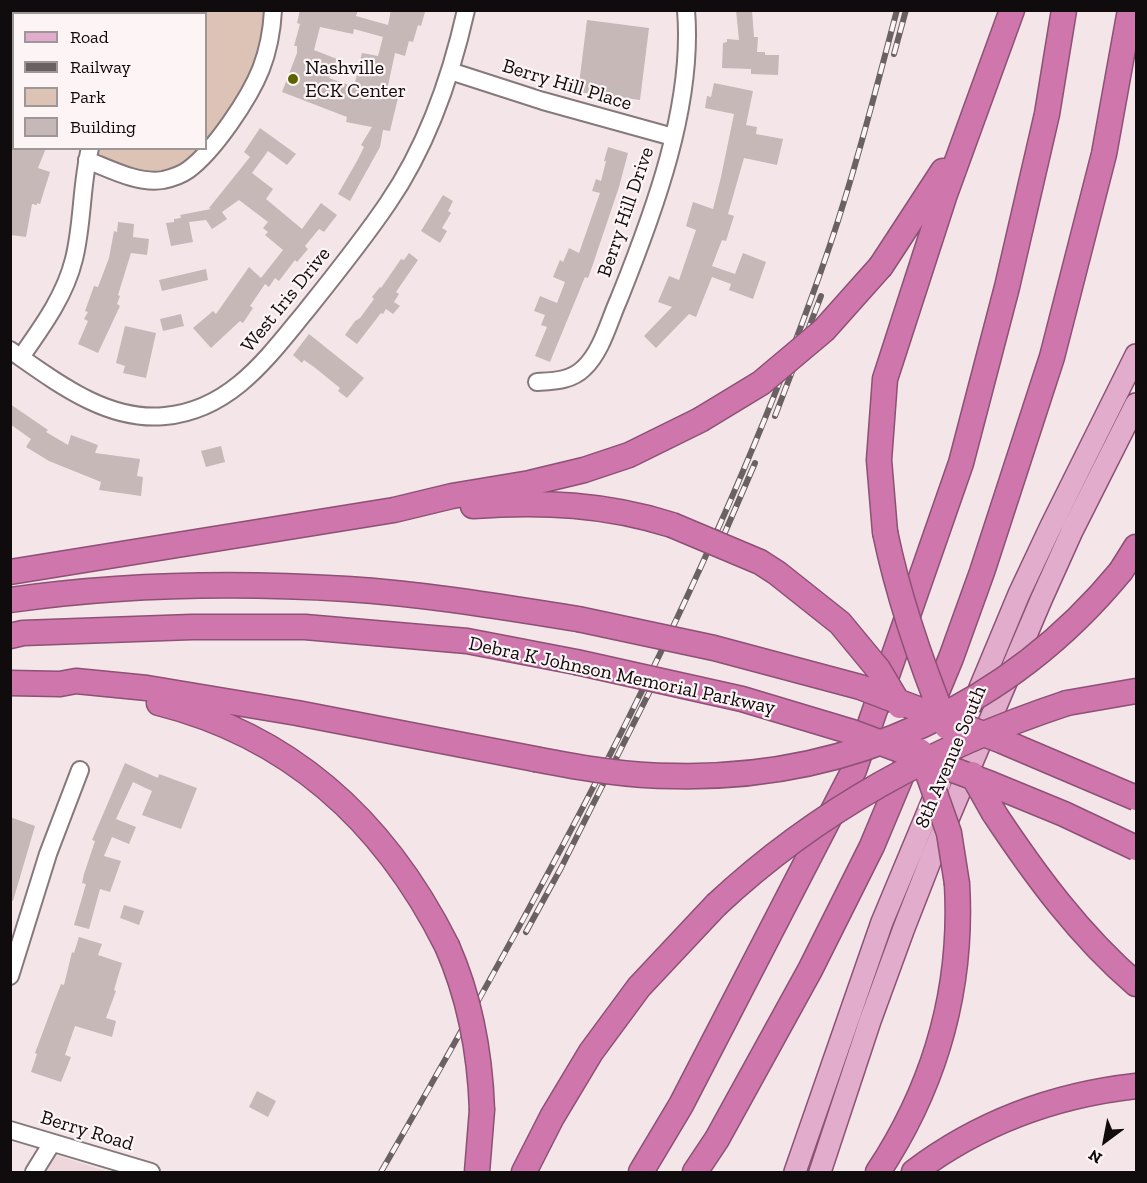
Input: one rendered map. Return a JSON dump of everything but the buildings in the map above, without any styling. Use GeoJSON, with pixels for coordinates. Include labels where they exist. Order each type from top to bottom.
{"type":"FeatureCollection","features":[{"type":"Feature","properties":{"kind":"highway"},"geometry":{"type":"LineString","coordinates":[[1012,10],[944,196],[885,379],[879,460],[885,532],[895,579],[913,638],[930,687],[962,756],[994,813],[1056,901],[1105,955],[1137,984]]}},
{"type":"Feature","properties":{"kind":"highway"},"geometry":{"type":"LineString","coordinates":[[641,1173],[681,1105],[854,770],[961,463],[1007,286],[1044,125],[1064,10]]}},
{"type":"Feature","properties":{"kind":"highway"},"geometry":{"type":"LineString","coordinates":[[695,1173],[722,1130],[831,929],[872,846],[951,658],[982,572],[1052,357],[1104,154],[1130,10]]}},
{"type":"Feature","properties":{"kind":"highway"},"geometry":{"type":"LineString","coordinates":[[10,572],[394,510],[452,496],[530,483],[584,470],[629,455],[700,420],[761,383],[824,330],[881,266],[970,128]]}},
{"type":"Feature","properties":{"kind":"highway"},"geometry":{"type":"LineString","coordinates":[[394,510],[439,510],[539,503],[575,505],[629,513],[672,525],[759,562],[777,573],[840,623],[878,669],[908,719],[949,833],[957,884],[958,922],[951,998],[943,1036],[915,1108],[878,1173]]}},
{"type":"Feature","properties":{"kind":"highway"},"geometry":{"type":"LineString","coordinates":[[10,683],[60,684],[76,681],[168,691],[627,774],[696,777],[770,771],[839,757],[917,729],[1000,682],[1064,632],[1099,597],[1137,547]]}},
{"type":"Feature","properties":{"kind":"highway","name":"Debra K Johnson Memorial Parkway"},"geometry":{"type":"LineString","coordinates":[[10,600],[138,588],[216,585],[302,587],[410,595],[578,619],[714,648],[860,687],[1002,741],[1137,798]]}},
{"type":"Feature","properties":{"kind":"highway","name":"Debra K Johnson Memorial Parkway"},"geometry":{"type":"LineString","coordinates":[[10,636],[23,633],[192,627],[305,627],[467,641],[576,662],[742,699],[852,732],[991,784],[1064,814],[1137,848]]}},
{"type":"Feature","properties":{"kind":"highway"},"geometry":{"type":"LineString","coordinates":[[60,684],[76,690],[143,699],[189,711],[242,733],[297,765],[344,802],[382,843],[419,894],[447,946],[469,1008],[479,1062],[483,1110],[477,1173]]}},
{"type":"Feature","properties":{"kind":"highway"},"geometry":{"type":"LineString","coordinates":[[524,1173],[552,1117],[591,1052],[639,987],[716,905],[759,867],[809,828],[873,787],[963,742],[1067,704],[1137,690]]}},
{"type":"Feature","properties":{"kind":"highway"},"geometry":{"type":"LineString","coordinates":[[914,1173],[969,1136],[1024,1111],[1078,1095],[1137,1086]]}},
{"type":"Feature","properties":{"kind":"main road","name":"8th Avenue South"},"geometry":{"type":"LineString","coordinates":[[795,1173],[882,922],[914,843],[1019,594],[1137,355]]}},
{"type":"Feature","properties":{"kind":"main road","name":"8th Avenue South"},"geometry":{"type":"LineString","coordinates":[[820,1173],[870,1021],[931,859],[1072,531],[1137,404]]}},
{"type":"Feature","properties":{"kind":"street"},"geometry":{"type":"LineString","coordinates":[[16,354],[58,301],[70,273],[81,225],[89,154],[122,173],[150,180],[169,179],[188,170],[213,144],[252,87],[265,55],[273,10]]}},
{"type":"Feature","properties":{"kind":"street","name":"West Iris Drive"},"geometry":{"type":"LineString","coordinates":[[16,354],[82,397],[108,408],[146,417],[177,414],[208,405],[244,382],[271,354],[389,202],[426,132],[450,71],[466,10]]}},
{"type":"Feature","properties":{"kind":"street","name":"Berry Hill Drive"},"geometry":{"type":"LineString","coordinates":[[537,382],[558,380],[582,370],[593,358],[614,310],[649,221],[673,137],[686,67],[686,10]]}},
{"type":"Feature","properties":{"kind":"street","name":"Berry Hill Place"},"geometry":{"type":"LineString","coordinates":[[450,71],[543,101],[673,137]]}},
{"type":"Feature","properties":{"kind":"street"},"geometry":{"type":"LineString","coordinates":[[10,975],[48,854],[80,770]]}},
{"type":"Feature","properties":{"kind":"street","name":"Berry Road"},"geometry":{"type":"LineString","coordinates":[[10,1130],[151,1173]]}},
{"type":"Feature","properties":{"kind":"street"},"geometry":{"type":"LineString","coordinates":[[34,1173],[52,1143]]}},
{"type":"Feature","properties":{"kind":"shaded area"},"geometry":{"type":"Polygon","coordinates":[[[53,1154],[109,1172],[44,1172],[53,1154]]]}},
{"type":"Feature","properties":{"kind":"green space"},"geometry":{"type":"Polygon","coordinates":[[[187,10],[273,11],[266,55],[261,69],[234,118],[207,151],[192,165],[178,175],[163,180],[134,178],[87,160],[90,150],[207,150],[207,12],[185,12],[187,10]]]}},
{"type":"Feature","properties":{"kind":"railway"},"geometry":{"type":"LineString","coordinates":[[381,1172],[445,1061],[569,834],[628,719],[737,485],[786,365],[830,245],[857,158],[897,10]]}},
{"type":"Feature","properties":{"kind":"railway"},"geometry":{"type":"LineString","coordinates":[[894,54],[906,10]]}},
{"type":"Feature","properties":{"kind":"railway"},"geometry":{"type":"LineString","coordinates":[[775,416],[821,296]]}},
{"type":"Feature","properties":{"kind":"railway"},"geometry":{"type":"LineString","coordinates":[[723,537],[755,463]]}},
{"type":"Feature","properties":{"kind":"railway"},"geometry":{"type":"LineString","coordinates":[[526,932],[561,868],[659,673]]}},
{"type":"Feature","properties":{"kind":"place","name":"Nashville ECK Center"},"geometry":{"type":"Point","coordinates":[293,79]}}]}
